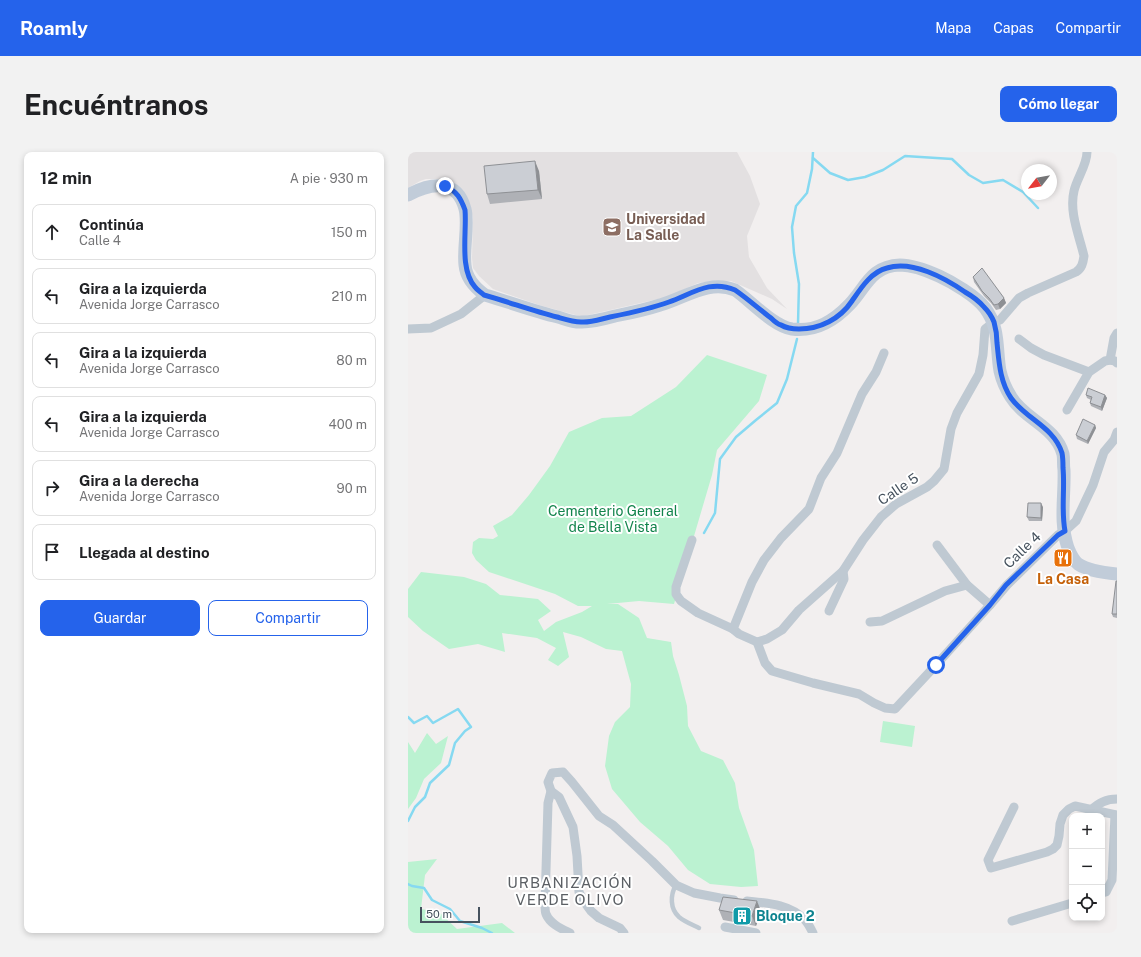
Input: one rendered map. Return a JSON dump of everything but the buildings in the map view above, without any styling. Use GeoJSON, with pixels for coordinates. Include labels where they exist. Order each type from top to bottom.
{"type":"FeatureCollection","features":[{"type":"Feature","properties":{"kind":"main road"},"geometry":{"type":"LineString","coordinates":[[408,195],[421,188],[438,185],[450,188],[458,196],[465,210],[465,266],[468,276],[474,286],[484,295],[549,315],[581,322],[599,320],[649,309],[671,302],[703,288],[723,286],[735,290],[781,325],[791,328],[811,328],[826,324],[840,314],[851,303],[867,281],[877,272],[886,268],[900,265],[928,271],[955,285],[985,307],[994,322],[1000,372],[1011,398],[1022,410],[1054,437],[1063,455],[1064,479],[1062,518],[1067,544],[1071,554],[1077,563],[1085,568],[1117,574]]}},
{"type":"Feature","properties":{"kind":"street","name":"Calle 5"},"geometry":{"type":"LineString","coordinates":[[757,642],[767,639],[782,630],[799,610],[843,571],[863,540],[881,517],[896,504],[927,487],[944,469],[951,429],[957,413],[979,374],[985,329],[994,322],[1000,320],[1019,298],[1080,269],[1084,262],[1084,256],[1073,205],[1074,190],[1087,152]]}},
{"type":"Feature","properties":{"kind":"street"},"geometry":{"type":"LineString","coordinates":[[408,329],[431,328],[461,314],[484,295]]}},
{"type":"Feature","properties":{"kind":"street"},"geometry":{"type":"LineString","coordinates":[[1067,410],[1089,372],[1106,361],[1114,362],[1114,338],[1117,333]]}},
{"type":"Feature","properties":{"kind":"street"},"geometry":{"type":"LineString","coordinates":[[1019,338],[1031,348],[1044,355],[1089,372]]}},
{"type":"Feature","properties":{"kind":"street"},"geometry":{"type":"LineString","coordinates":[[733,629],[752,582],[764,560],[781,538],[809,509],[821,478],[837,452],[862,394],[876,372],[884,353]]}},
{"type":"Feature","properties":{"kind":"street","name":"Calle 4"},"geometry":{"type":"LineString","coordinates":[[757,642],[765,663],[772,671],[859,694],[884,708],[895,709],[990,605],[1006,585],[1058,535],[1076,521],[1093,485],[1104,452],[1116,438]]}},
{"type":"Feature","properties":{"kind":"street"},"geometry":{"type":"LineString","coordinates":[[692,540],[676,587],[676,594],[681,601],[698,613],[757,642]]}},
{"type":"Feature","properties":{"kind":"street"},"geometry":{"type":"LineString","coordinates":[[937,545],[967,585],[990,605]]}},
{"type":"Feature","properties":{"kind":"street"},"geometry":{"type":"LineString","coordinates":[[830,611],[844,579],[843,571]]}},
{"type":"Feature","properties":{"kind":"street"},"geometry":{"type":"LineString","coordinates":[[870,622],[882,622],[945,591],[967,585]]}},
{"type":"Feature","properties":{"kind":"street"},"geometry":{"type":"LineString","coordinates":[[570,933],[551,922],[546,914],[545,904],[548,803],[551,791],[548,782],[552,773],[563,772],[599,816],[613,825],[676,885],[694,893],[788,907],[805,920],[813,933]]}},
{"type":"Feature","properties":{"kind":"street"},"geometry":{"type":"LineString","coordinates":[[551,791],[559,797],[573,827],[578,856],[579,892],[583,900],[591,911],[599,918],[620,928],[624,933]]}},
{"type":"Feature","properties":{"kind":"street"},"geometry":{"type":"LineString","coordinates":[[1091,810],[1104,801],[1117,799]]}},
{"type":"Feature","properties":{"kind":"street"},"geometry":{"type":"LineString","coordinates":[[1014,807],[988,860],[992,868],[1053,849],[1057,845],[1063,815],[1068,809],[1075,806],[1116,815],[1112,880],[1105,892]]}},
{"type":"Feature","properties":{"kind":"street"},"geometry":{"type":"LineString","coordinates":[[1012,921],[1069,904]]}},
{"type":"Feature","properties":{"kind":"street"},"geometry":{"type":"LineString","coordinates":[[725,927],[756,933]]}},
{"type":"Feature","properties":{"kind":"lane"},"geometry":{"type":"LineString","coordinates":[[676,885],[672,897],[672,906],[674,910],[679,918],[699,928]]}},
{"type":"Feature","properties":{"kind":"shaded area","name":"Universidad La Salle"},"geometry":{"type":"Polygon","coordinates":[[[408,152],[737,152],[750,176],[760,204],[747,236],[749,257],[767,288],[787,309],[772,299],[731,281],[698,283],[667,297],[584,316],[539,305],[493,289],[473,268],[473,218],[470,205],[457,185],[449,181],[441,179],[426,179],[408,188],[408,152]]]}},
{"type":"Feature","properties":{"kind":"green space","name":"Cementerio General de Bella Vista"},"geometry":{"type":"Polygon","coordinates":[[[707,355],[767,375],[759,401],[717,450],[712,475],[674,604],[639,601],[607,604],[618,604],[639,618],[647,638],[671,642],[673,656],[687,706],[688,726],[701,751],[723,760],[735,783],[739,808],[754,850],[758,886],[741,887],[710,884],[688,870],[668,846],[640,822],[612,789],[605,766],[609,736],[615,722],[630,707],[631,684],[622,651],[606,649],[581,637],[563,632],[569,657],[558,666],[548,660],[556,648],[537,638],[502,633],[505,652],[478,644],[449,649],[423,631],[408,617],[408,589],[421,572],[464,577],[486,584],[500,595],[538,599],[551,611],[538,620],[544,631],[556,622],[582,612],[592,606],[578,606],[555,594],[489,572],[476,560],[472,553],[473,542],[479,538],[493,539],[498,536],[493,526],[512,515],[529,495],[550,466],[569,432],[602,418],[631,416],[676,387],[707,355]]]}},
{"type":"Feature","properties":{"kind":"green space"},"geometry":{"type":"Polygon","coordinates":[[[883,721],[915,726],[912,747],[880,742],[883,721]]]}},
{"type":"Feature","properties":{"kind":"green space"},"geometry":{"type":"Polygon","coordinates":[[[427,733],[436,744],[448,736],[441,763],[424,779],[416,798],[408,809],[408,742],[415,753],[427,733]]]}},
{"type":"Feature","properties":{"kind":"green space"},"geometry":{"type":"Polygon","coordinates":[[[437,859],[425,875],[421,909],[439,912],[457,929],[502,923],[515,933],[408,933],[408,862],[437,859]]]}},
{"type":"Feature","properties":{"kind":"waterway"},"geometry":{"type":"LineString","coordinates":[[798,324],[799,284],[792,227],[796,206],[807,193],[812,169],[813,152]]}},
{"type":"Feature","properties":{"kind":"waterway"},"geometry":{"type":"LineString","coordinates":[[813,158],[830,173],[848,180],[865,177],[883,170],[905,156],[952,159],[969,175],[983,183],[1003,180],[1023,192],[1038,208]]}},
{"type":"Feature","properties":{"kind":"waterway"},"geometry":{"type":"LineString","coordinates":[[704,533],[715,513],[720,459],[736,437],[777,403],[787,379],[797,339]]}},
{"type":"Feature","properties":{"kind":"waterway"},"geometry":{"type":"LineString","coordinates":[[408,717],[414,723],[427,716],[433,723],[458,709],[471,727],[465,731],[455,743],[449,765],[430,783],[425,797],[415,807],[408,821]]}},
{"type":"Feature","properties":{"kind":"waterway"},"geometry":{"type":"LineString","coordinates":[[408,884],[424,888],[432,900],[450,909],[460,921],[492,933]]}},
{"type":"Feature","properties":{"kind":"place","name":"Universidad La Salle"},"geometry":{"type":"Point","coordinates":[612,227]}},
{"type":"Feature","properties":{"kind":"place","name":"La Casa"},"geometry":{"type":"Point","coordinates":[1063,558]}},
{"type":"Feature","properties":{"kind":"place","name":"Bloque 2"},"geometry":{"type":"Point","coordinates":[742,916]}},
{"type":"Feature","properties":{"kind":"district","name":"URBANIZACIÓN VERDE OLIVO"},"geometry":{"type":"Point","coordinates":[570,892]}},
{"type":"Feature","properties":{"kind":"route"},"geometry":{"type":"LineString","coordinates":[[445,186],[455,192],[462,202],[465,210],[465,266],[468,276],[474,286],[484,295],[565,319],[581,322],[599,320],[649,309],[671,302],[703,288],[723,286],[735,290],[781,325],[791,328],[811,328],[826,324],[840,314],[851,303],[867,281],[877,272],[886,268],[900,265],[928,271],[943,278],[976,299],[985,307],[994,322],[1000,372],[1011,398],[1022,410],[1054,437],[1063,455],[1064,479],[1062,518],[1065,531],[1058,535],[1006,585],[936,665]]}}]}
